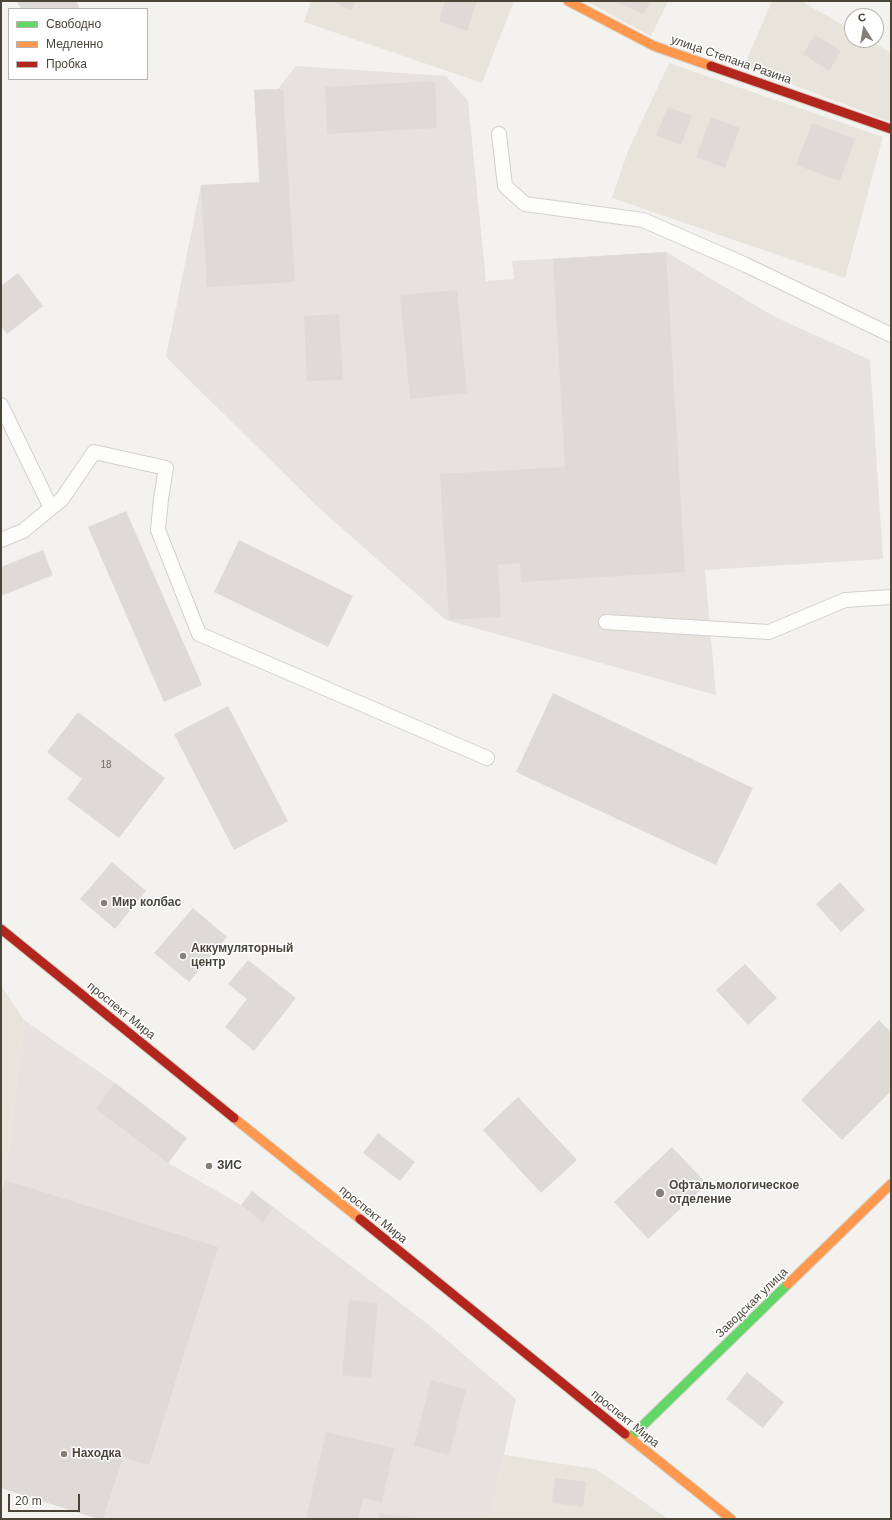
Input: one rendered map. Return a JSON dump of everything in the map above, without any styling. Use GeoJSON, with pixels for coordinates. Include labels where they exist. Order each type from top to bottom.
{"type":"FeatureCollection","features":[{"type":"Feature","properties":{"kind":"main road","name":"улица Степана Разина"},"geometry":{"type":"LineString","coordinates":[[568,1],[654,46],[891,129]]}},
{"type":"Feature","properties":{"kind":"main road","name":"проспект Мира"},"geometry":{"type":"LineString","coordinates":[[1,929],[731,1519]]}},
{"type":"Feature","properties":{"kind":"main road","name":"Заводская улица"},"geometry":{"type":"LineString","coordinates":[[630,1438],[891,1184]]}},
{"type":"Feature","properties":{"kind":"lane"},"geometry":{"type":"LineString","coordinates":[[499,134],[506,186],[525,204],[643,220],[746,265],[891,335]]}},
{"type":"Feature","properties":{"kind":"lane"},"geometry":{"type":"LineString","coordinates":[[1,405],[51,508]]}},
{"type":"Feature","properties":{"kind":"lane"},"geometry":{"type":"LineString","coordinates":[[1,540],[23,531],[62,498],[94,452],[166,468],[158,530],[199,634],[487,758]]}},
{"type":"Feature","properties":{"kind":"lane"},"geometry":{"type":"LineString","coordinates":[[606,622],[769,632],[845,600],[891,597]]}},
{"type":"Feature","properties":{"kind":"shaded area"},"geometry":{"type":"Polygon","coordinates":[[[311,1],[514,1],[482,83],[304,22],[311,1]]]}},
{"type":"Feature","properties":{"kind":"shaded area"},"geometry":{"type":"Polygon","coordinates":[[[586,1],[668,1],[651,36],[586,1]]]}},
{"type":"Feature","properties":{"kind":"shaded area"},"geometry":{"type":"Polygon","coordinates":[[[772,1],[801,1],[844,25],[844,48],[883,48],[891,53],[891,122],[744,66],[772,1]]]}},
{"type":"Feature","properties":{"kind":"shaded area"},"geometry":{"type":"Polygon","coordinates":[[[669,63],[883,137],[845,278],[612,198],[628,151],[669,63]]]}},
{"type":"Feature","properties":{"kind":"shaded area"},"geometry":{"type":"Polygon","coordinates":[[[296,66],[446,76],[468,101],[486,281],[514,279],[512,261],[666,252],[775,317],[870,360],[883,559],[705,570],[716,695],[446,620],[319,508],[166,357],[201,185],[259,182],[254,90],[278,89],[296,66]]]}},
{"type":"Feature","properties":{"kind":"shaded area"},"geometry":{"type":"Polygon","coordinates":[[[1,985],[24,1020],[5,1180],[1,1194],[1,985]]]}},
{"type":"Feature","properties":{"kind":"shaded area"},"geometry":{"type":"Polygon","coordinates":[[[24,1020],[115,1083],[187,1138],[168,1163],[241,1205],[252,1191],[429,1325],[516,1399],[490,1519],[98,1519],[1,1488],[1,1194],[5,1180],[24,1020]]]}},
{"type":"Feature","properties":{"kind":"shaded area"},"geometry":{"type":"Polygon","coordinates":[[[504,1455],[596,1469],[668,1519],[490,1519],[504,1455]]]}},
{"type":"Feature","properties":{"kind":"building"},"geometry":{"type":"Polygon","coordinates":[[[17,1],[76,1],[80,8],[20,8],[17,1]]]}},
{"type":"Feature","properties":{"kind":"building"},"geometry":{"type":"Polygon","coordinates":[[[332,1],[356,1],[351,11],[332,1]]]}},
{"type":"Feature","properties":{"kind":"building"},"geometry":{"type":"Polygon","coordinates":[[[445,1],[477,1],[467,31],[439,21],[445,1]]]}},
{"type":"Feature","properties":{"kind":"building"},"geometry":{"type":"Polygon","coordinates":[[[614,1],[650,1],[644,14],[614,1]]]}},
{"type":"Feature","properties":{"kind":"building"},"geometry":{"type":"Polygon","coordinates":[[[815,35],[841,51],[829,71],[803,54],[815,35]]]}},
{"type":"Feature","properties":{"kind":"building"},"geometry":{"type":"Polygon","coordinates":[[[435,81],[437,128],[327,134],[325,87],[435,81]]]}},
{"type":"Feature","properties":{"kind":"building"},"geometry":{"type":"Polygon","coordinates":[[[283,89],[295,282],[207,287],[201,185],[260,182],[254,90],[283,89]]]}},
{"type":"Feature","properties":{"kind":"building"},"geometry":{"type":"Polygon","coordinates":[[[668,107],[692,116],[681,145],[656,135],[668,107]]]}},
{"type":"Feature","properties":{"kind":"building"},"geometry":{"type":"Polygon","coordinates":[[[711,117],[740,128],[725,168],[696,157],[711,117]]]}},
{"type":"Feature","properties":{"kind":"building"},"geometry":{"type":"Polygon","coordinates":[[[812,123],[855,139],[840,181],[796,165],[812,123]]]}},
{"type":"Feature","properties":{"kind":"building"},"geometry":{"type":"Polygon","coordinates":[[[666,252],[685,572],[521,582],[520,563],[498,565],[501,617],[449,620],[440,474],[565,467],[553,259],[666,252]]]}},
{"type":"Feature","properties":{"kind":"building"},"geometry":{"type":"Polygon","coordinates":[[[18,273],[43,306],[7,334],[1,326],[1,286],[18,273]]]}},
{"type":"Feature","properties":{"kind":"building"},"geometry":{"type":"Polygon","coordinates":[[[457,290],[467,393],[410,399],[400,295],[457,290]]]}},
{"type":"Feature","properties":{"kind":"building"},"geometry":{"type":"Polygon","coordinates":[[[339,314],[343,380],[307,381],[304,316],[339,314]]]}},
{"type":"Feature","properties":{"kind":"building"},"geometry":{"type":"Polygon","coordinates":[[[126,511],[202,685],[164,702],[88,527],[126,511]]]}},
{"type":"Feature","properties":{"kind":"building"},"geometry":{"type":"Polygon","coordinates":[[[239,540],[353,596],[328,647],[214,592],[239,540]]]}},
{"type":"Feature","properties":{"kind":"building"},"geometry":{"type":"Polygon","coordinates":[[[43,550],[53,575],[1,596],[1,567],[43,550]]]}},
{"type":"Feature","properties":{"kind":"building"},"geometry":{"type":"Polygon","coordinates":[[[553,693],[753,788],[716,865],[516,772],[553,693]]]}},
{"type":"Feature","properties":{"kind":"building"},"geometry":{"type":"Polygon","coordinates":[[[228,706],[288,821],[234,850],[174,734],[228,706]]]}},
{"type":"Feature","properties":{"kind":"building"},"geometry":{"type":"Polygon","coordinates":[[[78,712],[165,778],[119,838],[67,799],[82,779],[47,752],[78,712]]]}},
{"type":"Feature","properties":{"kind":"building"},"geometry":{"type":"Polygon","coordinates":[[[112,862],[146,891],[115,929],[80,899],[112,862]]]}},
{"type":"Feature","properties":{"kind":"building"},"geometry":{"type":"Polygon","coordinates":[[[840,882],[865,910],[841,932],[816,904],[840,882]]]}},
{"type":"Feature","properties":{"kind":"building"},"geometry":{"type":"Polygon","coordinates":[[[193,908],[227,937],[189,982],[154,953],[193,908]]]}},
{"type":"Feature","properties":{"kind":"building"},"geometry":{"type":"Polygon","coordinates":[[[248,960],[296,998],[254,1051],[225,1027],[247,999],[228,984],[248,960]]]}},
{"type":"Feature","properties":{"kind":"building"},"geometry":{"type":"Polygon","coordinates":[[[745,964],[777,998],[748,1025],[716,990],[745,964]]]}},
{"type":"Feature","properties":{"kind":"building"},"geometry":{"type":"Polygon","coordinates":[[[879,1020],[891,1032],[891,1091],[842,1140],[801,1100],[879,1020]]]}},
{"type":"Feature","properties":{"kind":"building"},"geometry":{"type":"Polygon","coordinates":[[[115,1083],[187,1138],[168,1163],[96,1109],[115,1083]]]}},
{"type":"Feature","properties":{"kind":"building"},"geometry":{"type":"Polygon","coordinates":[[[518,1097],[577,1160],[541,1193],[483,1130],[518,1097]]]}},
{"type":"Feature","properties":{"kind":"building"},"geometry":{"type":"Polygon","coordinates":[[[378,1133],[415,1162],[400,1181],[363,1153],[378,1133]]]}},
{"type":"Feature","properties":{"kind":"building","name":"Офтальмологическое отделение"},"geometry":{"type":"Polygon","coordinates":[[[672,1147],[707,1184],[648,1239],[614,1202],[672,1147]]]}},
{"type":"Feature","properties":{"kind":"building"},"geometry":{"type":"Polygon","coordinates":[[[5,1180],[218,1247],[149,1465],[123,1457],[103,1519],[98,1519],[1,1488],[1,1194],[5,1180]]]}},
{"type":"Feature","properties":{"kind":"building"},"geometry":{"type":"Polygon","coordinates":[[[252,1191],[273,1208],[263,1222],[241,1205],[252,1191]]]}},
{"type":"Feature","properties":{"kind":"building"},"geometry":{"type":"Polygon","coordinates":[[[349,1300],[378,1303],[371,1378],[342,1375],[349,1300]]]}},
{"type":"Feature","properties":{"kind":"building"},"geometry":{"type":"Polygon","coordinates":[[[747,1372],[784,1402],[763,1428],[726,1399],[747,1372]]]}},
{"type":"Feature","properties":{"kind":"building"},"geometry":{"type":"Polygon","coordinates":[[[431,1380],[466,1390],[449,1455],[414,1446],[431,1380]]]}},
{"type":"Feature","properties":{"kind":"building"},"geometry":{"type":"Polygon","coordinates":[[[326,1432],[394,1448],[382,1502],[363,1498],[358,1519],[306,1519],[326,1432]]]}},
{"type":"Feature","properties":{"kind":"building"},"geometry":{"type":"Polygon","coordinates":[[[555,1478],[586,1482],[583,1507],[552,1503],[555,1478]]]}},
{"type":"Feature","properties":{"kind":"building"},"geometry":{"type":"Polygon","coordinates":[[[380,1513],[413,1518],[413,1519],[379,1519],[380,1513]]]}},
{"type":"Feature","properties":{"kind":"traffic: fast"},"geometry":{"type":"LineString","coordinates":[[630,1438],[788,1284]]}},
{"type":"Feature","properties":{"kind":"traffic: slow"},"geometry":{"type":"LineString","coordinates":[[568,1],[654,46],[711,66]]}},
{"type":"Feature","properties":{"kind":"traffic: slow"},"geometry":{"type":"LineString","coordinates":[[234,1118],[360,1219]]}},
{"type":"Feature","properties":{"kind":"traffic: slow"},"geometry":{"type":"LineString","coordinates":[[788,1284],[891,1184]]}},
{"type":"Feature","properties":{"kind":"traffic: slow"},"geometry":{"type":"LineString","coordinates":[[625,1434],[731,1519]]}},
{"type":"Feature","properties":{"kind":"traffic: jam"},"geometry":{"type":"LineString","coordinates":[[711,66],[891,129]]}},
{"type":"Feature","properties":{"kind":"traffic: jam"},"geometry":{"type":"LineString","coordinates":[[1,929],[234,1118]]}},
{"type":"Feature","properties":{"kind":"traffic: jam"},"geometry":{"type":"LineString","coordinates":[[360,1219],[625,1434]]}},
{"type":"Feature","properties":{"kind":"place","name":"Мир колбас"},"geometry":{"type":"Point","coordinates":[104,903]}},
{"type":"Feature","properties":{"kind":"place","name":"Аккумуляторный центр"},"geometry":{"type":"Point","coordinates":[183,956]}},
{"type":"Feature","properties":{"kind":"place","name":"ЗИС"},"geometry":{"type":"Point","coordinates":[209,1166]}},
{"type":"Feature","properties":{"kind":"place","name":"Офтальмологическое отделение"},"geometry":{"type":"Point","coordinates":[660,1193]}},
{"type":"Feature","properties":{"kind":"place","name":"Находка"},"geometry":{"type":"Point","coordinates":[64,1454]}}]}
